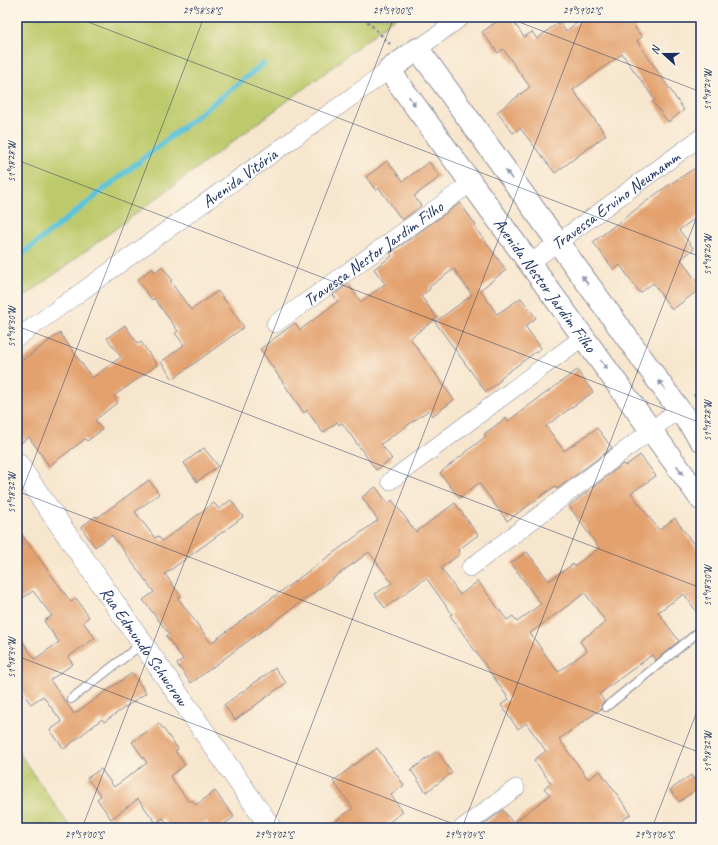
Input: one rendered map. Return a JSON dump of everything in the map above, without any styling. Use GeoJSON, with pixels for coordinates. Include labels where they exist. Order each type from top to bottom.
{"type":"FeatureCollection","features":[{"type":"Feature","properties":{"kind":"main road","name":"Avenida Nestor Jardim Filho"},"geometry":{"type":"LineString","coordinates":[[404,59],[471,183],[701,499]]}},
{"type":"Feature","properties":{"kind":"main road","name":"Avenida Nestor Jardim Filho"},"geometry":{"type":"LineString","coordinates":[[404,59],[558,243],[701,440]]}},
{"type":"Feature","properties":{"kind":"street","name":"Avenida Vitória"},"geometry":{"type":"LineString","coordinates":[[17,338],[462,17]]}},
{"type":"Feature","properties":{"kind":"street","name":"Travessa Ervino Neumamm"},"geometry":{"type":"LineString","coordinates":[[530,263],[701,136]]}},
{"type":"Feature","properties":{"kind":"street","name":"Travessa Nestor Jardim Filho"},"geometry":{"type":"LineString","coordinates":[[275,324],[471,183]]}},
{"type":"Feature","properties":{"kind":"street"},"geometry":{"type":"LineString","coordinates":[[390,481],[583,337]]}},
{"type":"Feature","properties":{"kind":"street"},"geometry":{"type":"LineString","coordinates":[[470,568],[679,409]]}},
{"type":"Feature","properties":{"kind":"street","name":"Rua Edmundo Schwcrow"},"geometry":{"type":"LineString","coordinates":[[17,463],[271,828]]}},
{"type":"Feature","properties":{"kind":"street"},"geometry":{"type":"LineString","coordinates":[[462,828],[516,788]]}},
{"type":"Feature","properties":{"kind":"lane"},"geometry":{"type":"LineString","coordinates":[[606,707],[701,630]]}},
{"type":"Feature","properties":{"kind":"lane"},"geometry":{"type":"LineString","coordinates":[[71,699],[143,644]]}},
{"type":"Feature","properties":{"kind":"path"},"geometry":{"type":"LineString","coordinates":[[363,17],[404,59]]}},
{"type":"Feature","properties":{"kind":"green space"},"geometry":{"type":"Polygon","coordinates":[[[17,17],[396,17],[317,79],[17,302],[17,17]]]}},
{"type":"Feature","properties":{"kind":"green space"},"geometry":{"type":"Polygon","coordinates":[[[17,750],[71,828],[17,828],[17,750]]]}},
{"type":"Feature","properties":{"kind":"building"},"geometry":{"type":"Polygon","coordinates":[[[503,17],[510,17],[524,37],[532,32],[537,39],[559,22],[566,31],[585,17],[627,17],[642,37],[637,41],[684,110],[668,122],[653,102],[655,100],[622,54],[573,90],[606,135],[555,173],[520,128],[513,133],[497,112],[530,87],[503,49],[498,53],[482,32],[503,17]]]}},
{"type":"Feature","properties":{"kind":"building"},"geometry":{"type":"Polygon","coordinates":[[[387,161],[403,181],[429,162],[440,177],[414,196],[421,206],[402,220],[379,188],[376,191],[366,177],[387,161]]]}},
{"type":"Feature","properties":{"kind":"building"},"geometry":{"type":"Polygon","coordinates":[[[701,164],[701,214],[679,230],[694,249],[681,259],[701,288],[672,310],[653,283],[640,293],[620,265],[614,270],[593,242],[660,191],[701,164]]]}},
{"type":"Feature","properties":{"kind":"building"},"geometry":{"type":"Polygon","coordinates":[[[460,203],[476,225],[474,226],[506,270],[480,290],[497,314],[521,298],[536,318],[525,326],[541,348],[500,378],[501,380],[486,392],[435,322],[472,295],[454,269],[429,287],[430,289],[421,296],[437,318],[410,338],[454,400],[432,416],[429,410],[381,444],[392,459],[376,470],[342,423],[339,425],[337,422],[323,433],[307,410],[304,413],[260,349],[295,323],[300,330],[338,301],[333,295],[348,284],[361,302],[385,284],[374,269],[392,256],[390,253],[460,203]]]}},
{"type":"Feature","properties":{"kind":"building"},"geometry":{"type":"Polygon","coordinates":[[[162,266],[172,280],[170,281],[191,310],[218,291],[244,327],[173,379],[161,362],[184,345],[175,333],[178,331],[154,298],[152,300],[137,280],[152,268],[155,272],[162,266]]]}},
{"type":"Feature","properties":{"kind":"building"},"geometry":{"type":"Polygon","coordinates":[[[125,325],[138,344],[141,342],[157,365],[114,396],[118,402],[95,420],[102,430],[87,441],[85,439],[49,466],[29,437],[17,446],[17,364],[60,333],[92,378],[121,357],[107,338],[125,325]]]}},
{"type":"Feature","properties":{"kind":"building"},"geometry":{"type":"Polygon","coordinates":[[[577,370],[593,392],[546,426],[564,451],[597,428],[612,448],[557,489],[555,486],[507,521],[479,483],[459,498],[440,473],[486,436],[484,434],[506,418],[508,421],[577,370]]]}},
{"type":"Feature","properties":{"kind":"building"},"geometry":{"type":"Polygon","coordinates":[[[204,448],[218,466],[197,482],[184,463],[204,448]]]}},
{"type":"Feature","properties":{"kind":"building"},"geometry":{"type":"Polygon","coordinates":[[[640,455],[656,476],[631,493],[659,530],[675,518],[701,555],[701,618],[684,594],[658,612],[679,641],[656,660],[652,655],[599,694],[604,701],[601,705],[601,709],[559,739],[588,779],[600,771],[631,814],[612,828],[479,828],[503,810],[513,823],[550,795],[544,788],[551,783],[534,760],[546,751],[526,723],[518,729],[501,705],[509,699],[426,578],[385,608],[375,594],[392,583],[369,552],[191,683],[177,664],[183,659],[166,636],[169,634],[143,600],[154,592],[112,535],[95,547],[81,527],[96,516],[97,518],[149,480],[159,494],[135,512],[155,538],[158,536],[162,541],[214,503],[219,509],[231,500],[243,517],[165,574],[181,596],[178,598],[211,643],[378,520],[362,497],[376,487],[388,504],[392,500],[416,532],[455,503],[478,535],[458,550],[460,554],[441,568],[460,595],[478,581],[507,620],[513,616],[517,622],[541,604],[511,563],[527,552],[549,581],[573,564],[574,566],[599,548],[569,506],[623,464],[625,466],[640,455]],[[585,593],[530,633],[558,672],[587,651],[580,641],[606,622],[585,593]]]}},
{"type":"Feature","properties":{"kind":"building"},"geometry":{"type":"Polygon","coordinates":[[[17,528],[71,602],[76,598],[89,617],[83,622],[95,638],[68,657],[73,664],[50,680],[74,714],[132,673],[146,693],[104,722],[102,719],[64,749],[50,730],[62,722],[43,696],[31,704],[17,685],[17,634],[35,659],[59,642],[44,621],[52,616],[33,591],[17,602],[17,528]]]}},
{"type":"Feature","properties":{"kind":"building"},"geometry":{"type":"Polygon","coordinates":[[[275,668],[286,683],[235,720],[224,705],[275,668]]]}},
{"type":"Feature","properties":{"kind":"building"},"geometry":{"type":"Polygon","coordinates":[[[159,723],[178,749],[175,751],[185,765],[170,776],[189,802],[192,800],[196,805],[215,791],[234,817],[219,828],[211,828],[206,821],[196,828],[170,828],[163,818],[156,823],[138,799],[111,819],[97,799],[101,796],[87,778],[101,769],[114,787],[147,763],[132,742],[159,723]]]}},
{"type":"Feature","properties":{"kind":"building"},"geometry":{"type":"Polygon","coordinates":[[[377,748],[404,785],[391,795],[403,812],[381,828],[326,828],[353,808],[333,781],[377,748]]]}},
{"type":"Feature","properties":{"kind":"building"},"geometry":{"type":"Polygon","coordinates":[[[437,751],[452,773],[426,792],[411,770],[437,751]]]}},
{"type":"Feature","properties":{"kind":"building"},"geometry":{"type":"Polygon","coordinates":[[[691,775],[699,787],[679,802],[670,790],[691,775]]]}},
{"type":"Feature","properties":{"kind":"waterway"},"geometry":{"type":"LineString","coordinates":[[17,258],[263,64]]}}]}
